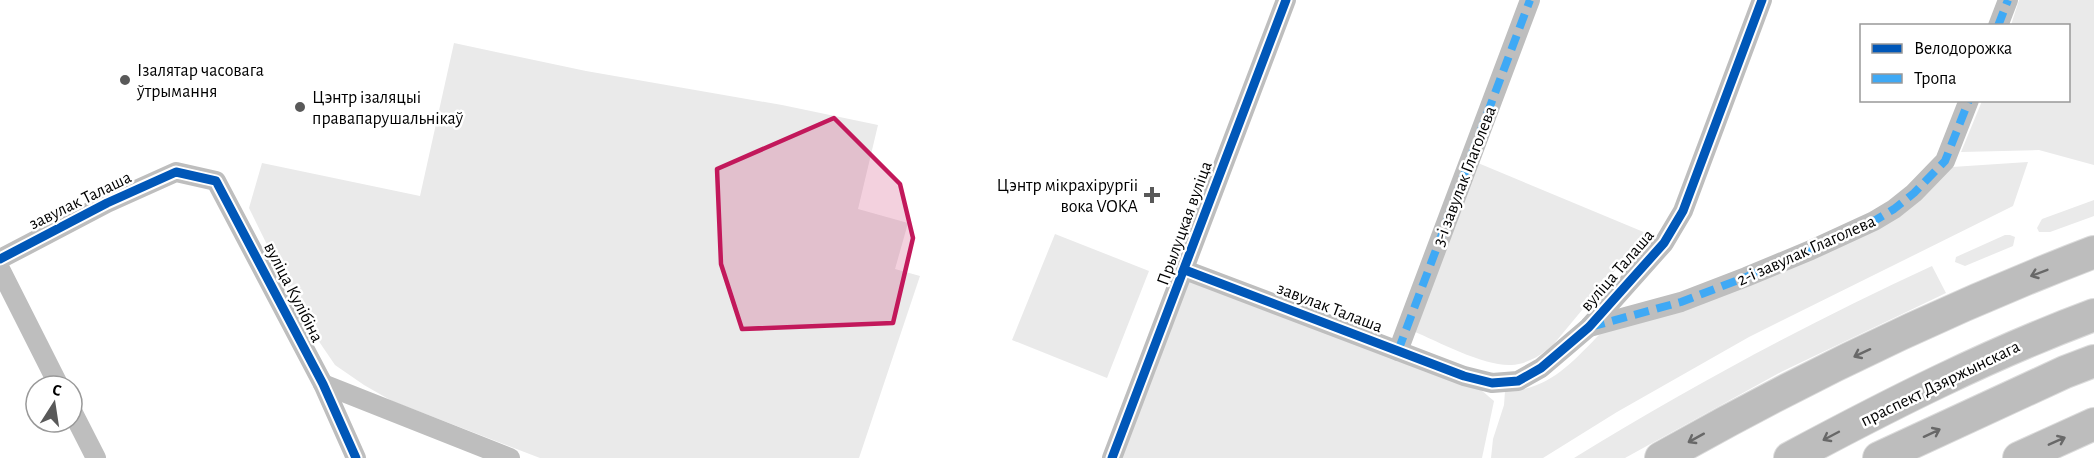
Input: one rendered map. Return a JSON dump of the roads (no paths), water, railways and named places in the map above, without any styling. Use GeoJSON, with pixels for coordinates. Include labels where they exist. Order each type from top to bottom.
{"type":"FeatureCollection","features":[{"type":"Feature","properties":{"kind":"main road"},"geometry":{"type":"LineString","coordinates":[[1661,458],[1836,365],[2009,285],[2094,252]]}},
{"type":"Feature","properties":{"kind":"main road","name":"праспект Дзяржынскага"},"geometry":{"type":"LineString","coordinates":[[1790,458],[1873,414],[2041,335],[2094,315]]}},
{"type":"Feature","properties":{"kind":"main road"},"geometry":{"type":"LineString","coordinates":[[1879,458],[2065,372],[2094,361]]}},
{"type":"Feature","properties":{"kind":"main road"},"geometry":{"type":"LineString","coordinates":[[2019,458],[2094,424]]}},
{"type":"Feature","properties":{"kind":"street","name":"Прылуцкая вуліца"},"geometry":{"type":"LineString","coordinates":[[1112,458],[1286,0]]}},
{"type":"Feature","properties":{"kind":"street","name":"3-і завулак Глаголева"},"geometry":{"type":"LineString","coordinates":[[1398,351],[1530,0]]}},
{"type":"Feature","properties":{"kind":"street","name":"вуліца Талаша"},"geometry":{"type":"LineString","coordinates":[[1464,376],[1492,382],[1518,381],[1541,368],[1589,327],[1664,243],[1683,211],[1761,0]]}},
{"type":"Feature","properties":{"kind":"street"},"geometry":{"type":"LineString","coordinates":[[1999,24],[2008,0]]}},
{"type":"Feature","properties":{"kind":"street","name":"2-і завулак Глаголева"},"geometry":{"type":"LineString","coordinates":[[1589,327],[1681,302],[1746,277],[1811,250],[1894,209],[1914,194],[1945,161],[1968,102]]}},
{"type":"Feature","properties":{"kind":"street","name":"завулак Талаша"},"geometry":{"type":"LineString","coordinates":[[0,258],[107,203],[176,172]]}},
{"type":"Feature","properties":{"kind":"street","name":"вуліца Кулібіна"},"geometry":{"type":"LineString","coordinates":[[176,172],[216,181],[323,384],[356,458]]}},
{"type":"Feature","properties":{"kind":"street"},"geometry":{"type":"LineString","coordinates":[[0,269],[53,374]]}},
{"type":"Feature","properties":{"kind":"street","name":"завулак Талаша"},"geometry":{"type":"LineString","coordinates":[[1185,270],[1464,376]]}},
{"type":"Feature","properties":{"kind":"street"},"geometry":{"type":"LineString","coordinates":[[323,384],[510,458]]}},
{"type":"Feature","properties":{"kind":"street"},"geometry":{"type":"LineString","coordinates":[[84,434],[96,458]]}},
{"type":"Feature","properties":{"kind":"place","name":"Ізалятар часовага ўтрымання"},"geometry":{"type":"Point","coordinates":[125,80]}},
{"type":"Feature","properties":{"kind":"place","name":"Цэнтр ізаляцыі правапарушальнікаў"},"geometry":{"type":"Point","coordinates":[300,107]}},
{"type":"Feature","properties":{"kind":"place","name":"Цэнтр мікрахірургіі вока VOKA"},"geometry":{"type":"Point","coordinates":[1152,195]}}]}
